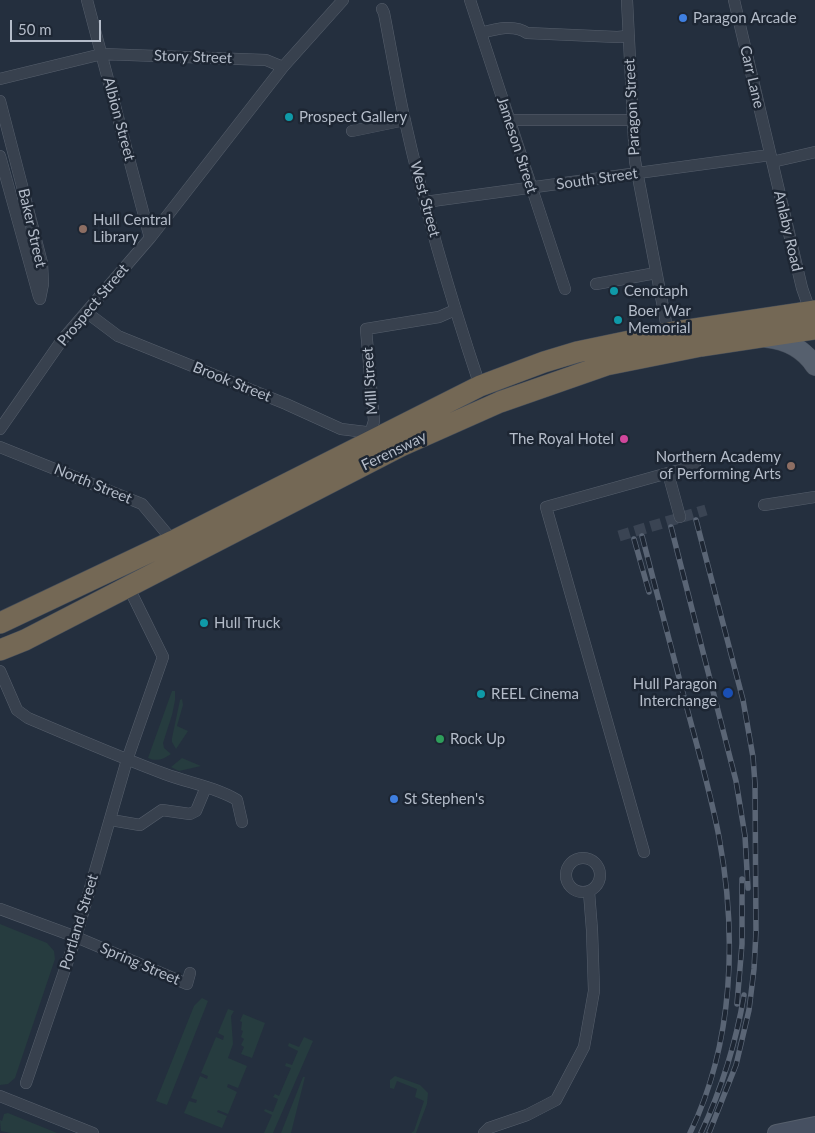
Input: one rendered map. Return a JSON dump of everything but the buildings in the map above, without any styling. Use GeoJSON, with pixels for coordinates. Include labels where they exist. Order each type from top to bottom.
{"type":"FeatureCollection","features":[{"type":"Feature","properties":{"kind":"highway","name":"Ferensway"},"geometry":{"type":"LineString","coordinates":[[0,624],[173,540],[378,433],[480,386],[544,362],[577,352],[668,333],[814,323]]}},
{"type":"Feature","properties":{"kind":"highway","name":"Ferensway"},"geometry":{"type":"LineString","coordinates":[[0,650],[25,640],[401,446],[500,402],[606,365],[703,346],[763,337],[814,323]]}},
{"type":"Feature","properties":{"kind":"main road"},"geometry":{"type":"LineString","coordinates":[[763,337],[785,341],[796,347],[815,366]]}},
{"type":"Feature","properties":{"kind":"street","name":"Albion Street"},"geometry":{"type":"LineString","coordinates":[[87,0],[150,238]]}},
{"type":"Feature","properties":{"kind":"street","name":"Prospect Street"},"geometry":{"type":"LineString","coordinates":[[0,429],[62,340],[150,238],[283,67],[343,0]]}},
{"type":"Feature","properties":{"kind":"street","name":"Jameson Street"},"geometry":{"type":"LineString","coordinates":[[470,0],[565,289]]}},
{"type":"Feature","properties":{"kind":"street","name":"Paragon Street"},"geometry":{"type":"LineString","coordinates":[[627,0],[632,120],[637,173],[668,333]]}},
{"type":"Feature","properties":{"kind":"street","name":"Carr Lane"},"geometry":{"type":"LineString","coordinates":[[734,0],[771,158]]}},
{"type":"Feature","properties":{"kind":"street","name":"West Street"},"geometry":{"type":"LineString","coordinates":[[382,9],[405,120],[425,202],[455,310],[480,386]]}},
{"type":"Feature","properties":{"kind":"street"},"geometry":{"type":"LineString","coordinates":[[481,33],[497,28],[521,29],[527,33],[629,36]]}},
{"type":"Feature","properties":{"kind":"street","name":"Story Street"},"geometry":{"type":"LineString","coordinates":[[0,79],[102,54],[266,60],[283,67]]}},
{"type":"Feature","properties":{"kind":"street","name":"Baker Street"},"geometry":{"type":"LineString","coordinates":[[0,101],[42,262],[43,284],[40,299],[0,156]]}},
{"type":"Feature","properties":{"kind":"street"},"geometry":{"type":"LineString","coordinates":[[352,130],[405,120]]}},
{"type":"Feature","properties":{"kind":"street"},"geometry":{"type":"LineString","coordinates":[[508,120],[632,120]]}},
{"type":"Feature","properties":{"kind":"street","name":"South Street"},"geometry":{"type":"LineString","coordinates":[[425,202],[637,173],[815,152]]}},
{"type":"Feature","properties":{"kind":"street","name":"Anlaby Road"},"geometry":{"type":"LineString","coordinates":[[771,158],[802,288],[814,323]]}},
{"type":"Feature","properties":{"kind":"street"},"geometry":{"type":"LineString","coordinates":[[596,284],[657,276]]}},
{"type":"Feature","properties":{"kind":"street","name":"Mill Street"},"geometry":{"type":"LineString","coordinates":[[378,433],[374,421],[366,329],[439,317],[455,310]]}},
{"type":"Feature","properties":{"kind":"street","name":"Brook Street"},"geometry":{"type":"LineString","coordinates":[[86,312],[118,336],[286,404],[341,429],[378,433]]}},
{"type":"Feature","properties":{"kind":"street","name":"North Street"},"geometry":{"type":"LineString","coordinates":[[0,447],[142,504],[173,540]]}},
{"type":"Feature","properties":{"kind":"street"},"geometry":{"type":"LineString","coordinates":[[644,852],[546,507],[695,466]]}},
{"type":"Feature","properties":{"kind":"street"},"geometry":{"type":"LineString","coordinates":[[668,473],[680,517]]}},
{"type":"Feature","properties":{"kind":"street"},"geometry":{"type":"LineString","coordinates":[[764,505],[815,497]]}},
{"type":"Feature","properties":{"kind":"street","name":"Portland Street"},"geometry":{"type":"LineString","coordinates":[[26,1083],[76,937],[127,760],[163,657],[128,586]]}},
{"type":"Feature","properties":{"kind":"street"},"geometry":{"type":"LineString","coordinates":[[0,671],[17,710],[28,718],[127,760],[181,780],[224,792],[237,800],[242,822]]}},
{"type":"Feature","properties":{"kind":"street"},"geometry":{"type":"LineString","coordinates":[[111,820],[140,825],[162,810],[190,814],[196,811],[206,787]]}},
{"type":"Feature","properties":{"kind":"street"},"geometry":{"type":"LineString","coordinates":[[484,1133],[489,1128],[527,1115],[556,1100],[584,1047],[594,991],[589,892]]}},
{"type":"Feature","properties":{"kind":"street","name":"Spring Street"},"geometry":{"type":"LineString","coordinates":[[0,909],[76,937],[187,984],[190,974]]}},
{"type":"Feature","properties":{"kind":"street"},"geometry":{"type":"LineString","coordinates":[[0,1096],[93,1133]]}},
{"type":"Feature","properties":{"kind":"street"},"geometry":{"type":"LineString","coordinates":[[776,1133],[815,1125]]}},
{"type":"Feature","properties":{"kind":"green space"},"geometry":{"type":"Polygon","coordinates":[[[172,691],[175,691],[175,700],[163,743],[164,748],[171,754],[154,760],[148,758],[172,691]]]}},
{"type":"Feature","properties":{"kind":"green space"},"geometry":{"type":"Polygon","coordinates":[[[182,699],[183,705],[177,726],[188,731],[176,749],[172,738],[180,700],[182,699]]]}},
{"type":"Feature","properties":{"kind":"green space"},"geometry":{"type":"Polygon","coordinates":[[[182,758],[201,766],[179,771],[171,767],[182,758]]]}},
{"type":"Feature","properties":{"kind":"green space"},"geometry":{"type":"Polygon","coordinates":[[[0,924],[47,943],[54,951],[55,959],[15,1078],[8,1084],[0,1085],[0,924]]]}},
{"type":"Feature","properties":{"kind":"green space"},"geometry":{"type":"Polygon","coordinates":[[[202,998],[208,1001],[167,1105],[156,1101],[194,1006],[202,998]]]}},
{"type":"Feature","properties":{"kind":"green space"},"geometry":{"type":"Polygon","coordinates":[[[228,1009],[234,1011],[231,1016],[233,1044],[228,1058],[247,1066],[238,1088],[228,1084],[227,1087],[237,1092],[228,1114],[218,1110],[217,1112],[227,1116],[222,1128],[184,1113],[189,1101],[196,1103],[197,1100],[191,1098],[200,1076],[207,1079],[208,1076],[201,1073],[216,1037],[223,1040],[224,1036],[218,1033],[228,1009]]]}},
{"type":"Feature","properties":{"kind":"green space"},"geometry":{"type":"Polygon","coordinates":[[[243,1014],[265,1023],[252,1058],[241,1054],[244,1047],[241,1045],[244,1039],[241,1037],[243,1031],[241,1030],[242,1022],[240,1021],[243,1014]]]}},
{"type":"Feature","properties":{"kind":"green space"},"geometry":{"type":"Polygon","coordinates":[[[304,1037],[313,1041],[273,1133],[264,1133],[272,1115],[264,1111],[265,1109],[273,1112],[278,1099],[273,1097],[275,1094],[279,1096],[291,1068],[285,1066],[286,1063],[292,1065],[298,1051],[288,1046],[289,1043],[299,1047],[304,1037]]]}},
{"type":"Feature","properties":{"kind":"green space"},"geometry":{"type":"Polygon","coordinates":[[[395,1076],[420,1085],[428,1093],[427,1104],[416,1133],[411,1133],[414,1131],[424,1101],[415,1097],[417,1089],[397,1081],[394,1089],[390,1088],[390,1080],[395,1076]]]}},
{"type":"Feature","properties":{"kind":"green space"},"geometry":{"type":"Polygon","coordinates":[[[303,1077],[305,1077],[291,1133],[281,1133],[303,1077]]]}},
{"type":"Feature","properties":{"kind":"green space"},"geometry":{"type":"Polygon","coordinates":[[[8,1113],[57,1133],[11,1133],[1,1131],[0,1120],[2,1121],[4,1114],[8,1113]]]}},
{"type":"Feature","properties":{"kind":"tunnel"},"geometry":{"type":"LineString","coordinates":[[619,536],[706,510]]}},
{"type":"Feature","properties":{"kind":"railway"},"geometry":{"type":"LineString","coordinates":[[696,520],[743,700],[753,757],[755,784],[756,932],[749,1010],[736,1065],[709,1133]]}},
{"type":"Feature","properties":{"kind":"railway"},"geometry":{"type":"LineString","coordinates":[[671,527],[736,781],[745,836],[748,888]]}},
{"type":"Feature","properties":{"kind":"railway"},"geometry":{"type":"LineString","coordinates":[[642,536],[705,774],[725,874],[728,912],[728,988],[716,1062],[705,1098],[690,1133]]}},
{"type":"Feature","properties":{"kind":"railway"},"geometry":{"type":"LineString","coordinates":[[634,539],[649,592]]}},
{"type":"Feature","properties":{"kind":"railway"},"geometry":{"type":"LineString","coordinates":[[737,1004],[742,944],[742,879]]}},
{"type":"Feature","properties":{"kind":"railway"},"geometry":{"type":"LineString","coordinates":[[701,1133],[727,1066],[737,1031],[744,995]]}},
{"type":"Feature","properties":{"kind":"place","name":"Paragon Arcade"},"geometry":{"type":"Point","coordinates":[683,18]}},
{"type":"Feature","properties":{"kind":"place","name":"Prospect Gallery"},"geometry":{"type":"Point","coordinates":[289,117]}},
{"type":"Feature","properties":{"kind":"place","name":"Hull Central Library"},"geometry":{"type":"Point","coordinates":[83,229]}},
{"type":"Feature","properties":{"kind":"place","name":"Cenotaph"},"geometry":{"type":"Point","coordinates":[614,291]}},
{"type":"Feature","properties":{"kind":"place","name":"Boer War Memorial"},"geometry":{"type":"Point","coordinates":[618,320]}},
{"type":"Feature","properties":{"kind":"place","name":"The Royal Hotel"},"geometry":{"type":"Point","coordinates":[624,439]}},
{"type":"Feature","properties":{"kind":"place","name":"Northern Academy of Performing Arts"},"geometry":{"type":"Point","coordinates":[791,466]}},
{"type":"Feature","properties":{"kind":"place","name":"Hull Truck"},"geometry":{"type":"Point","coordinates":[204,623]}},
{"type":"Feature","properties":{"kind":"place","name":"Hull Paragon Interchange"},"geometry":{"type":"Point","coordinates":[728,693]}},
{"type":"Feature","properties":{"kind":"place","name":"REEL Cinema"},"geometry":{"type":"Point","coordinates":[481,694]}},
{"type":"Feature","properties":{"kind":"place","name":"Rock Up"},"geometry":{"type":"Point","coordinates":[440,739]}},
{"type":"Feature","properties":{"kind":"place","name":"St Stephen's"},"geometry":{"type":"Point","coordinates":[394,799]}}]}
